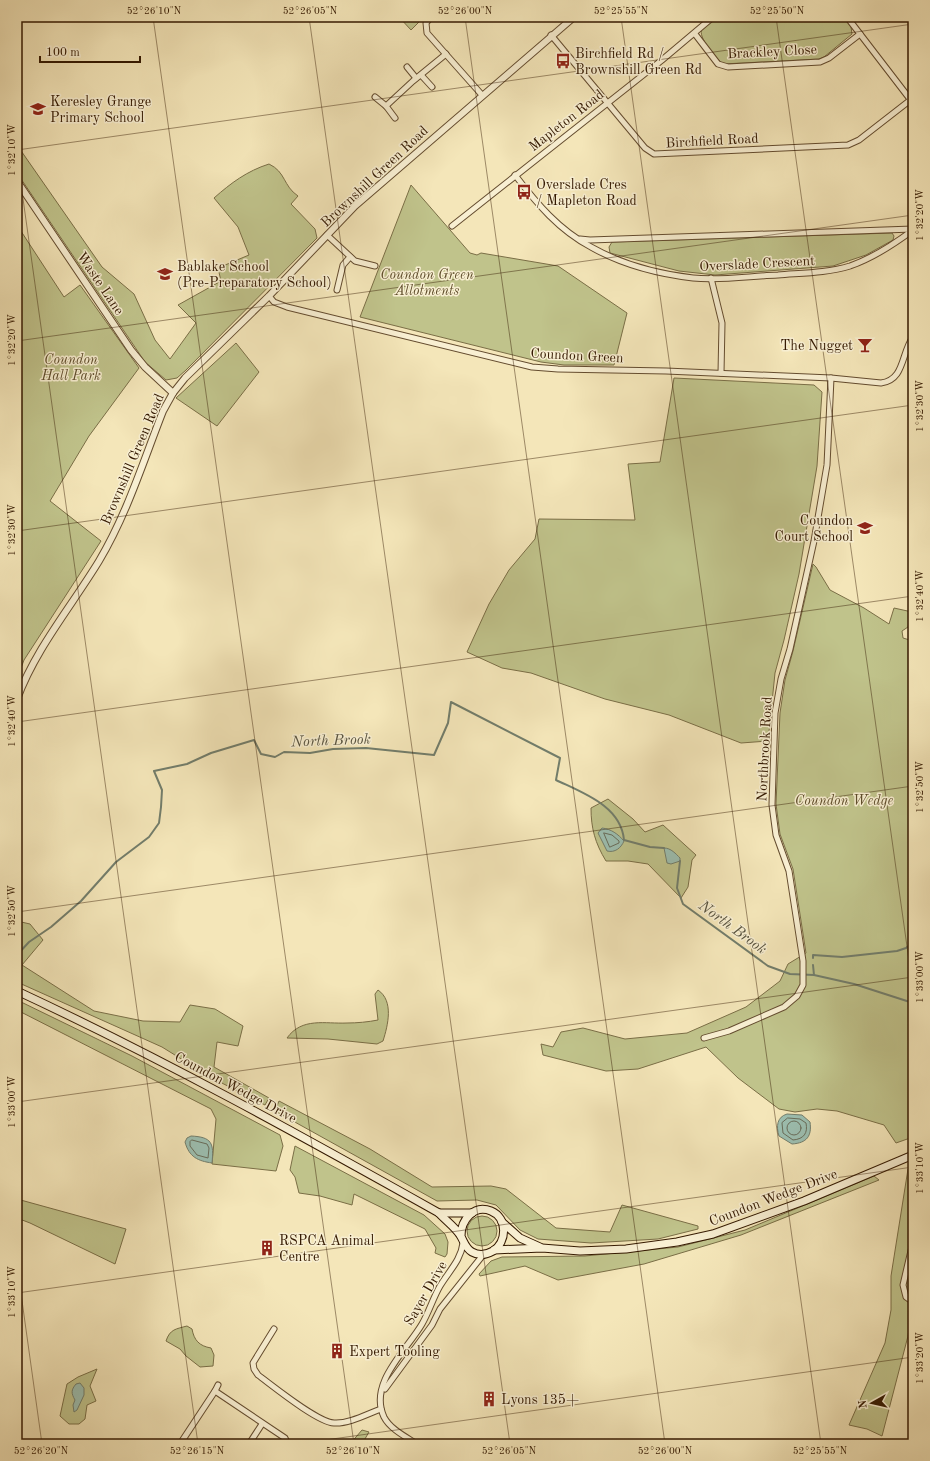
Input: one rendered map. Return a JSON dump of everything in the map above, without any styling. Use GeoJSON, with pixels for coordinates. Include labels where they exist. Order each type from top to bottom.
{"type":"FeatureCollection","features":[{"type":"Feature","properties":{"kind":"main road","name":"Coundon Wedge Drive"},"geometry":{"type":"LineString","coordinates":[[17,991],[70,1016],[268,1118],[439,1213],[472,1252],[483,1255],[494,1250],[542,1248],[580,1251],[626,1249],[678,1242],[713,1234],[804,1201],[913,1155]]}},
{"type":"Feature","properties":{"kind":"main road","name":"Coundon Wedge Drive"},"geometry":{"type":"LineString","coordinates":[[439,1213],[472,1213],[477,1211],[490,1211],[499,1217],[502,1222],[520,1238],[542,1248]]}},
{"type":"Feature","properties":{"kind":"main road"},"geometry":{"type":"LineString","coordinates":[[462,1239],[462,1224],[472,1213]]}},
{"type":"Feature","properties":{"kind":"main road"},"geometry":{"type":"LineString","coordinates":[[494,1250],[498,1247],[504,1236],[502,1222]]}},
{"type":"Feature","properties":{"kind":"street"},"geometry":{"type":"LineString","coordinates":[[431,17],[426,23],[427,33],[482,95]]}},
{"type":"Feature","properties":{"kind":"street","name":"Brownshill Green Road"},"geometry":{"type":"LineString","coordinates":[[17,699],[31,667],[98,562],[118,527],[163,411],[173,393],[185,378],[269,296],[355,206],[574,17]]}},
{"type":"Feature","properties":{"kind":"street"},"geometry":{"type":"LineString","coordinates":[[695,34],[713,17]]}},
{"type":"Feature","properties":{"kind":"street"},"geometry":{"type":"LineString","coordinates":[[847,17],[912,101]]}},
{"type":"Feature","properties":{"kind":"street","name":"Brackley Close"},"geometry":{"type":"LineString","coordinates":[[695,34],[718,64],[728,67],[820,62],[825,60],[860,34]]}},
{"type":"Feature","properties":{"kind":"street","name":"Mapleton Road"},"geometry":{"type":"LineString","coordinates":[[452,226],[695,34]]}},
{"type":"Feature","properties":{"kind":"street","name":"Birchfield Road"},"geometry":{"type":"LineString","coordinates":[[551,36],[645,148],[658,154],[848,145],[859,140],[912,101]]}},
{"type":"Feature","properties":{"kind":"street"},"geometry":{"type":"LineString","coordinates":[[386,106],[446,54]]}},
{"type":"Feature","properties":{"kind":"street"},"geometry":{"type":"LineString","coordinates":[[407,67],[432,87]]}},
{"type":"Feature","properties":{"kind":"street"},"geometry":{"type":"LineString","coordinates":[[375,97],[386,106],[395,118]]}},
{"type":"Feature","properties":{"kind":"street","name":"Overslade Crescent"},"geometry":{"type":"LineString","coordinates":[[515,175],[537,204],[576,238],[609,256],[632,264],[686,276],[711,278],[807,273],[838,269],[863,261],[882,252],[913,230]]}},
{"type":"Feature","properties":{"kind":"street","name":"Waste Lane"},"geometry":{"type":"LineString","coordinates":[[17,181],[131,350],[145,367],[173,393]]}},
{"type":"Feature","properties":{"kind":"street","name":"Overslade Crescent"},"geometry":{"type":"LineString","coordinates":[[576,238],[590,240],[913,230]]}},
{"type":"Feature","properties":{"kind":"street"},"geometry":{"type":"LineString","coordinates":[[327,235],[355,261],[375,266]]}},
{"type":"Feature","properties":{"kind":"street"},"geometry":{"type":"LineString","coordinates":[[337,290],[343,266],[350,257]]}},
{"type":"Feature","properties":{"kind":"street"},"geometry":{"type":"LineString","coordinates":[[711,278],[722,322],[721,373]]}},
{"type":"Feature","properties":{"kind":"street","name":"Coundon Green"},"geometry":{"type":"LineString","coordinates":[[269,296],[274,302],[287,307],[532,367],[558,369],[721,373],[831,378],[881,383],[892,380],[899,372],[913,337]]}},
{"type":"Feature","properties":{"kind":"street","name":"Northbrook Road"},"geometry":{"type":"LineString","coordinates":[[704,1038],[729,1031],[784,1007],[797,996],[803,985],[803,962],[789,871],[776,835],[772,805],[775,713],[781,680],[790,649],[815,535],[827,465],[831,378]]}},
{"type":"Feature","properties":{"kind":"street","name":"Sayer Drive"},"geometry":{"type":"LineString","coordinates":[[381,1409],[381,1395],[385,1381],[392,1367],[422,1325],[435,1296],[460,1259],[462,1239]]}},
{"type":"Feature","properties":{"kind":"street"},"geometry":{"type":"LineString","coordinates":[[913,1242],[903,1285],[906,1297],[913,1302]]}},
{"type":"Feature","properties":{"kind":"street","name":"Sayer Drive"},"geometry":{"type":"LineString","coordinates":[[381,1395],[432,1325],[440,1309],[483,1255]]}},
{"type":"Feature","properties":{"kind":"street"},"geometry":{"type":"LineString","coordinates":[[274,1329],[254,1363],[254,1369],[258,1375],[308,1410],[329,1422],[344,1422],[381,1409],[388,1423],[417,1444]]}},
{"type":"Feature","properties":{"kind":"street"},"geometry":{"type":"LineString","coordinates":[[180,1444],[218,1385]]}},
{"type":"Feature","properties":{"kind":"street"},"geometry":{"type":"LineString","coordinates":[[215,1391],[285,1438],[288,1444]]}},
{"type":"Feature","properties":{"kind":"street"},"geometry":{"type":"LineString","coordinates":[[249,1444],[262,1424]]}},
{"type":"Feature","properties":{"kind":"green space"},"geometry":{"type":"Polygon","coordinates":[[[399,17],[424,17],[411,30],[399,17]]]}},
{"type":"Feature","properties":{"kind":"green space"},"geometry":{"type":"Polygon","coordinates":[[[717,17],[844,17],[851,27],[852,34],[824,57],[819,59],[723,64],[708,48],[701,33],[703,28],[717,17]]]}},
{"type":"Feature","properties":{"kind":"green space"},"geometry":{"type":"Polygon","coordinates":[[[17,145],[102,267],[134,294],[155,340],[170,359],[196,323],[178,305],[221,281],[218,268],[249,255],[238,227],[214,198],[233,182],[246,174],[269,164],[275,167],[293,192],[298,196],[291,204],[315,229],[317,238],[186,370],[177,378],[166,380],[145,362],[17,173],[17,145]]]}},
{"type":"Feature","properties":{"kind":"green space","name":"Coundon Green Allotments"},"geometry":{"type":"Polygon","coordinates":[[[411,185],[470,253],[477,255],[481,253],[558,266],[627,313],[614,365],[564,365],[541,362],[360,317],[411,185]]]}},
{"type":"Feature","properties":{"kind":"green space","name":"Coundon Hall Park"},"geometry":{"type":"Polygon","coordinates":[[[17,225],[64,297],[80,285],[139,368],[89,436],[50,501],[101,541],[24,660],[17,679],[17,225]]]}},
{"type":"Feature","properties":{"kind":"green space"},"geometry":{"type":"Polygon","coordinates":[[[892,233],[894,236],[893,240],[866,255],[833,266],[715,275],[679,271],[610,253],[609,247],[612,242],[892,233]]]}},
{"type":"Feature","properties":{"kind":"green space"},"geometry":{"type":"Polygon","coordinates":[[[236,343],[259,372],[217,426],[176,398],[236,343]]]}},
{"type":"Feature","properties":{"kind":"green space"},"geometry":{"type":"Polygon","coordinates":[[[674,378],[814,385],[822,392],[817,466],[799,574],[775,673],[768,741],[741,743],[669,715],[605,699],[531,673],[502,668],[467,652],[489,604],[509,570],[535,539],[539,519],[635,520],[628,464],[660,462],[674,378]]]}},
{"type":"Feature","properties":{"kind":"green space","name":"Coundon Wedge"},"geometry":{"type":"Polygon","coordinates":[[[813,564],[830,590],[864,608],[889,624],[894,608],[912,612],[908,627],[902,631],[903,638],[913,641],[913,1137],[896,1143],[884,1125],[837,1111],[817,1109],[795,1112],[779,1109],[738,1078],[706,1047],[638,1069],[606,1071],[543,1055],[541,1044],[553,1047],[561,1032],[583,1028],[625,1039],[687,1033],[746,1007],[780,981],[788,964],[806,953],[793,869],[780,834],[776,804],[780,713],[785,680],[813,564]]]}},
{"type":"Feature","properties":{"kind":"green space"},"geometry":{"type":"Polygon","coordinates":[[[608,799],[633,819],[645,832],[663,825],[696,855],[692,860],[688,887],[681,898],[648,864],[628,861],[606,861],[594,835],[591,808],[608,799]]]}},
{"type":"Feature","properties":{"kind":"green space"},"geometry":{"type":"Polygon","coordinates":[[[17,921],[30,924],[43,940],[22,965],[94,1011],[143,1021],[180,1022],[190,1005],[215,1009],[243,1026],[238,1046],[217,1042],[214,1067],[269,1098],[265,1105],[212,1078],[162,1047],[17,982],[17,921]]]}},
{"type":"Feature","properties":{"kind":"green space"},"geometry":{"type":"Polygon","coordinates":[[[378,990],[386,1000],[388,1007],[387,1028],[383,1041],[377,1044],[328,1039],[287,1038],[293,1031],[307,1024],[359,1023],[378,1020],[375,994],[378,990]]]}},
{"type":"Feature","properties":{"kind":"green space"},"geometry":{"type":"Polygon","coordinates":[[[17,1000],[132,1056],[280,1135],[283,1146],[276,1171],[212,1164],[216,1119],[211,1109],[17,1010],[17,1000]]]}},
{"type":"Feature","properties":{"kind":"green space"},"geometry":{"type":"Polygon","coordinates":[[[279,1101],[370,1149],[432,1187],[491,1186],[506,1189],[556,1228],[610,1232],[622,1205],[698,1226],[698,1229],[658,1239],[591,1243],[538,1239],[520,1230],[496,1205],[477,1200],[437,1201],[275,1111],[279,1101]]]}},
{"type":"Feature","properties":{"kind":"green space"},"geometry":{"type":"Polygon","coordinates":[[[295,1146],[424,1215],[445,1234],[448,1242],[447,1254],[445,1257],[435,1253],[436,1248],[425,1229],[354,1194],[352,1205],[320,1196],[299,1193],[295,1177],[290,1170],[295,1146]]]}},
{"type":"Feature","properties":{"kind":"green space"},"geometry":{"type":"Polygon","coordinates":[[[913,1166],[913,1300],[908,1336],[882,1436],[867,1429],[849,1425],[885,1343],[891,1310],[891,1276],[908,1169],[913,1166]]]}},
{"type":"Feature","properties":{"kind":"green space"},"geometry":{"type":"Polygon","coordinates":[[[874,1176],[879,1180],[741,1235],[644,1264],[558,1280],[525,1266],[480,1276],[479,1274],[491,1261],[502,1257],[585,1256],[678,1247],[745,1230],[874,1176]]]}},
{"type":"Feature","properties":{"kind":"green space"},"geometry":{"type":"Polygon","coordinates":[[[17,1199],[126,1229],[115,1264],[17,1218],[17,1199]]]}},
{"type":"Feature","properties":{"kind":"green space"},"geometry":{"type":"Polygon","coordinates":[[[482,1216],[493,1220],[497,1231],[493,1242],[482,1246],[471,1242],[467,1231],[471,1220],[482,1216]]]}},
{"type":"Feature","properties":{"kind":"green space"},"geometry":{"type":"Polygon","coordinates":[[[187,1326],[192,1329],[194,1336],[200,1344],[211,1348],[214,1355],[213,1366],[200,1367],[180,1349],[166,1341],[169,1334],[177,1329],[187,1326]]]}},
{"type":"Feature","properties":{"kind":"green space"},"geometry":{"type":"Polygon","coordinates":[[[97,1369],[90,1386],[96,1401],[87,1405],[85,1419],[79,1424],[69,1424],[60,1416],[67,1384],[78,1377],[97,1369]]]}},
{"type":"Feature","properties":{"kind":"green space"},"geometry":{"type":"Polygon","coordinates":[[[362,1430],[369,1432],[362,1444],[350,1444],[362,1430]]]}},
{"type":"Feature","properties":{"kind":"water"},"geometry":{"type":"Polygon","coordinates":[[[602,828],[614,832],[624,841],[615,851],[607,851],[598,833],[602,828]]]}},
{"type":"Feature","properties":{"kind":"water"},"geometry":{"type":"Polygon","coordinates":[[[664,848],[673,852],[680,858],[680,861],[671,864],[667,863],[664,848]]]}},
{"type":"Feature","properties":{"kind":"water"},"geometry":{"type":"Polygon","coordinates":[[[787,1114],[802,1115],[810,1122],[809,1135],[805,1140],[792,1144],[779,1136],[778,1122],[781,1117],[787,1114]]]}},
{"type":"Feature","properties":{"kind":"water"},"geometry":{"type":"Polygon","coordinates":[[[191,1136],[203,1138],[210,1142],[213,1150],[212,1163],[202,1161],[192,1155],[185,1142],[187,1138],[191,1136]]]}},
{"type":"Feature","properties":{"kind":"water"},"geometry":{"type":"Polygon","coordinates":[[[80,1383],[84,1388],[84,1395],[77,1410],[74,1412],[73,1405],[75,1400],[72,1390],[76,1384],[80,1383]]]}},
{"type":"Feature","properties":{"kind":"waterway","name":"North Brook"},"geometry":{"type":"LineString","coordinates":[[17,955],[29,942],[51,927],[81,901],[116,862],[149,837],[159,823],[161,807],[162,790],[154,771],[187,764],[211,753],[254,740],[261,754],[275,757],[284,752],[310,753],[333,749],[366,748],[434,755],[448,723],[451,702],[560,758],[556,780],[599,802],[616,818],[621,828],[624,840],[650,847],[664,848]]}},
{"type":"Feature","properties":{"kind":"waterway","name":"North Brook"},"geometry":{"type":"LineString","coordinates":[[680,861],[677,888],[683,904],[768,966],[790,974],[814,975],[854,984],[913,1003]]}},
{"type":"Feature","properties":{"kind":"waterway","name":"North Brook"},"geometry":{"type":"LineString","coordinates":[[813,958],[813,955],[842,957],[897,951],[906,948],[913,942]]}},
{"type":"Feature","properties":{"kind":"waterway","name":"North Brook"},"geometry":{"type":"LineString","coordinates":[[813,965],[814,975]]}},
{"type":"Feature","properties":{"kind":"place","name":"Birchfield Rd / Brownshill Green Rd"},"geometry":{"type":"Point","coordinates":[563,61]}},
{"type":"Feature","properties":{"kind":"place","name":"Keresley Grange Primary School"},"geometry":{"type":"Point","coordinates":[38,109]}},
{"type":"Feature","properties":{"kind":"place","name":"Overslade Cres / Mapleton Road"},"geometry":{"type":"Point","coordinates":[524,192]}},
{"type":"Feature","properties":{"kind":"place","name":"Bablake School (Pre-Preparatory School)"},"geometry":{"type":"Point","coordinates":[165,274]}},
{"type":"Feature","properties":{"kind":"place","name":"The Nugget"},"geometry":{"type":"Point","coordinates":[865,345]}},
{"type":"Feature","properties":{"kind":"place","name":"Coundon Court School"},"geometry":{"type":"Point","coordinates":[865,528]}},
{"type":"Feature","properties":{"kind":"place","name":"RSPCA Animal Centre"},"geometry":{"type":"Point","coordinates":[267,1248]}},
{"type":"Feature","properties":{"kind":"place","name":"Expert Tooling"},"geometry":{"type":"Point","coordinates":[337,1351]}},
{"type":"Feature","properties":{"kind":"place","name":"Lyons 135+"},"geometry":{"type":"Point","coordinates":[489,1399]}}]}
